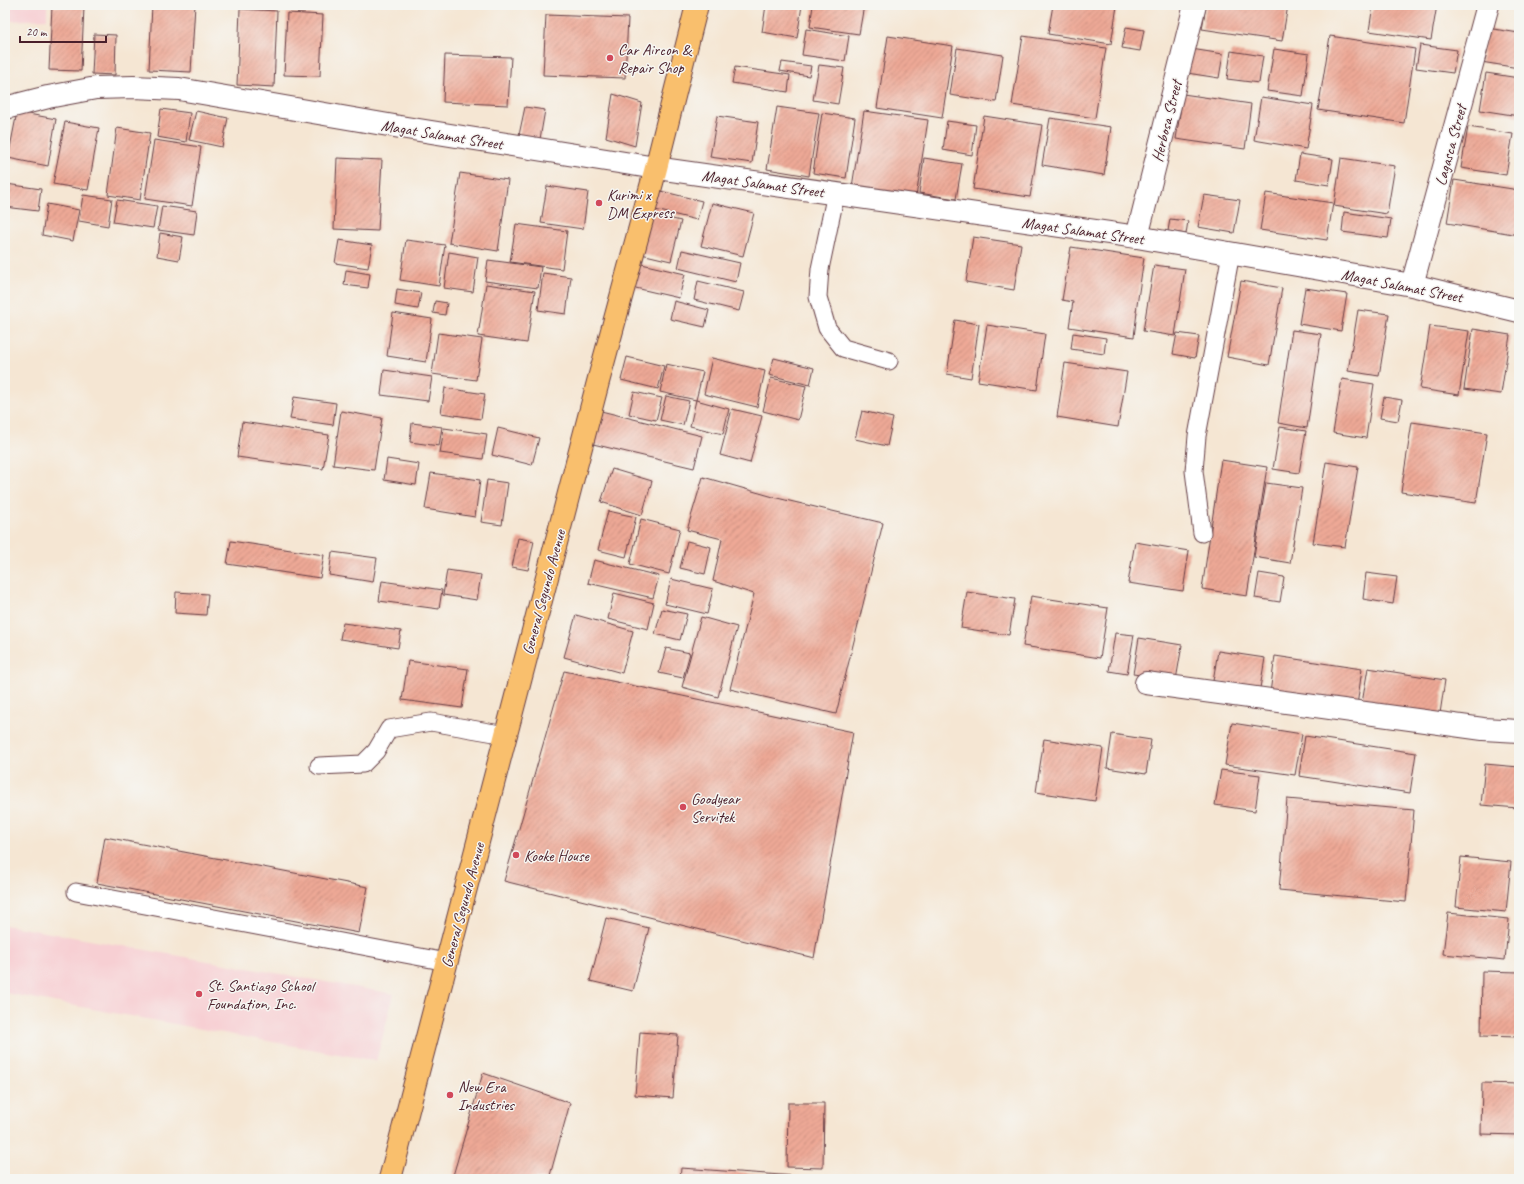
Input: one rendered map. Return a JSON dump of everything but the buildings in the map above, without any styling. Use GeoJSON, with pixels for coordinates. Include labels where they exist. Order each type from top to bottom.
{"type":"FeatureCollection","features":[{"type":"Feature","properties":{"kind":"highway","name":"General Segundo Avenue"},"geometry":{"type":"LineString","coordinates":[[390,1179],[598,382],[656,168],[697,5]]}},
{"type":"Feature","properties":{"kind":"street","name":"Herbosa Street"},"geometry":{"type":"LineString","coordinates":[[1137,237],[1195,5]]}},
{"type":"Feature","properties":{"kind":"street","name":"Lagasca Street"},"geometry":{"type":"LineString","coordinates":[[1412,285],[1488,5]]}},
{"type":"Feature","properties":{"kind":"street","name":"Magat Salamat Street"},"geometry":{"type":"LineString","coordinates":[[5,108],[48,97],[96,88],[133,87],[179,89],[400,127],[656,168],[1137,237],[1412,285],[1519,311]]}},
{"type":"Feature","properties":{"kind":"street"},"geometry":{"type":"LineString","coordinates":[[1146,684],[1475,728],[1519,731]]}},
{"type":"Feature","properties":{"kind":"lane"},"geometry":{"type":"LineString","coordinates":[[836,193],[820,269],[818,297],[827,328],[843,348],[889,361]]}},
{"type":"Feature","properties":{"kind":"lane"},"geometry":{"type":"LineString","coordinates":[[1202,533],[1194,471],[1197,436],[1231,254]]}},
{"type":"Feature","properties":{"kind":"lane"},"geometry":{"type":"LineString","coordinates":[[319,766],[363,764],[376,751],[389,729],[431,722],[506,735]]}},
{"type":"Feature","properties":{"kind":"lane"},"geometry":{"type":"LineString","coordinates":[[76,892],[447,962]]}},
{"type":"Feature","properties":{"kind":"shaded area"},"geometry":{"type":"Polygon","coordinates":[[[5,5],[47,5],[47,19],[5,21],[5,5]]]}},
{"type":"Feature","properties":{"kind":"shaded area","name":"St. Santiago School Foundation, Inc."},"geometry":{"type":"Polygon","coordinates":[[[5,925],[394,994],[376,1061],[5,993],[5,925]]]}},
{"type":"Feature","properties":{"kind":"place","name":"Car Aircon & Repair Shop"},"geometry":{"type":"Point","coordinates":[610,58]}},
{"type":"Feature","properties":{"kind":"place","name":"Kurimi x DM Express"},"geometry":{"type":"Point","coordinates":[599,203]}},
{"type":"Feature","properties":{"kind":"place","name":"Goodyear Servitek"},"geometry":{"type":"Point","coordinates":[683,807]}},
{"type":"Feature","properties":{"kind":"place","name":"Kooke House"},"geometry":{"type":"Point","coordinates":[516,855]}},
{"type":"Feature","properties":{"kind":"place","name":"St. Santiago School Foundation, Inc."},"geometry":{"type":"Point","coordinates":[199,994]}},
{"type":"Feature","properties":{"kind":"place","name":"New Era Industries"},"geometry":{"type":"Point","coordinates":[450,1095]}}]}
